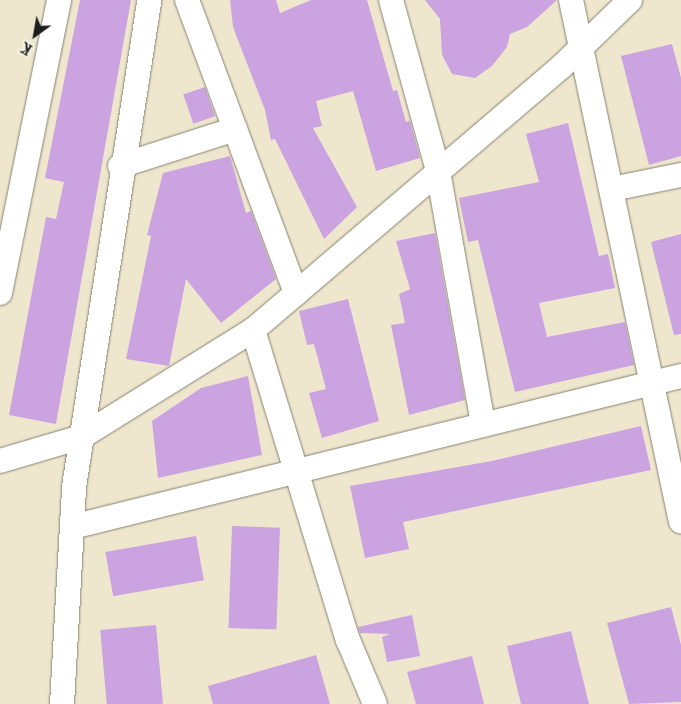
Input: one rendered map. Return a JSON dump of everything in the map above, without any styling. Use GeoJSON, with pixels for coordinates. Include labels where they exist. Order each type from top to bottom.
{"type":"FeatureCollection","features":[{"type":"Feature","properties":{"kind":"street"},"geometry":{"type":"LineString","coordinates":[[0,293],[59,0]]}},
{"type":"Feature","properties":{"kind":"street"},"geometry":{"type":"LineString","coordinates":[[62,704],[72,526],[81,437],[120,166],[149,0]]}},
{"type":"Feature","properties":{"kind":"street"},"geometry":{"type":"LineString","coordinates":[[187,0],[296,293]]}},
{"type":"Feature","properties":{"kind":"street"},"geometry":{"type":"LineString","coordinates":[[391,0],[438,171],[483,423]]}},
{"type":"Feature","properties":{"kind":"street"},"geometry":{"type":"LineString","coordinates":[[572,0],[584,45],[651,383],[681,522]]}},
{"type":"Feature","properties":{"kind":"street"},"geometry":{"type":"LineString","coordinates":[[0,461],[81,437],[253,330],[584,45],[630,0]]}},
{"type":"Feature","properties":{"kind":"street"},"geometry":{"type":"LineString","coordinates":[[120,166],[235,129]]}},
{"type":"Feature","properties":{"kind":"street"},"geometry":{"type":"LineString","coordinates":[[612,189],[681,175]]}},
{"type":"Feature","properties":{"kind":"street"},"geometry":{"type":"LineString","coordinates":[[253,330],[348,640],[375,704]]}},
{"type":"Feature","properties":{"kind":"street"},"geometry":{"type":"LineString","coordinates":[[72,526],[296,472],[483,423],[681,376]]}},
{"type":"Feature","properties":{"kind":"building"},"geometry":{"type":"Polygon","coordinates":[[[80,0],[131,0],[56,424],[9,415],[46,217],[56,219],[64,182],[45,178],[80,0]]]}},
{"type":"Feature","properties":{"kind":"building"},"geometry":{"type":"Polygon","coordinates":[[[230,0],[276,0],[280,13],[311,0],[367,0],[393,91],[397,90],[406,122],[410,121],[420,158],[376,171],[353,91],[316,101],[322,126],[313,128],[357,207],[324,239],[275,139],[271,140],[265,110],[233,27],[230,0]]]}},
{"type":"Feature","properties":{"kind":"building"},"geometry":{"type":"Polygon","coordinates":[[[425,0],[557,0],[527,27],[510,34],[507,47],[492,66],[475,78],[452,74],[442,55],[440,19],[425,0]]]}},
{"type":"Feature","properties":{"kind":"building"},"geometry":{"type":"Polygon","coordinates":[[[672,44],[681,78],[681,156],[649,165],[621,56],[672,44]]]}},
{"type":"Feature","properties":{"kind":"building"},"geometry":{"type":"Polygon","coordinates":[[[205,87],[215,116],[193,124],[183,94],[205,87]]]}},
{"type":"Feature","properties":{"kind":"building"},"geometry":{"type":"Polygon","coordinates":[[[568,123],[599,256],[608,254],[615,288],[539,303],[547,337],[625,322],[634,365],[515,392],[478,240],[468,242],[459,198],[539,182],[526,134],[568,123]]]}},
{"type":"Feature","properties":{"kind":"building"},"geometry":{"type":"Polygon","coordinates":[[[230,156],[246,213],[251,211],[276,279],[221,323],[186,279],[169,366],[126,359],[151,236],[147,235],[163,173],[230,156]]]}},
{"type":"Feature","properties":{"kind":"building"},"geometry":{"type":"Polygon","coordinates":[[[435,233],[465,400],[409,415],[391,325],[405,323],[399,294],[410,289],[396,241],[435,233]]]}},
{"type":"Feature","properties":{"kind":"building"},"geometry":{"type":"Polygon","coordinates":[[[681,234],[681,334],[674,335],[651,242],[681,234]]]}},
{"type":"Feature","properties":{"kind":"building"},"geometry":{"type":"Polygon","coordinates":[[[348,299],[379,421],[322,438],[309,393],[326,389],[314,344],[307,345],[299,311],[348,299]]]}},
{"type":"Feature","properties":{"kind":"building"},"geometry":{"type":"Polygon","coordinates":[[[248,376],[262,455],[158,478],[152,421],[201,388],[248,376]]]}},
{"type":"Feature","properties":{"kind":"building"},"geometry":{"type":"Polygon","coordinates":[[[641,426],[651,470],[403,522],[409,549],[365,558],[350,486],[492,461],[641,426]]]}},
{"type":"Feature","properties":{"kind":"building"},"geometry":{"type":"Polygon","coordinates":[[[232,526],[280,528],[276,630],[228,628],[232,526]]]}},
{"type":"Feature","properties":{"kind":"building"},"geometry":{"type":"Polygon","coordinates":[[[196,536],[204,580],[113,596],[105,552],[196,536]]]}},
{"type":"Feature","properties":{"kind":"building"},"geometry":{"type":"Polygon","coordinates":[[[671,607],[681,645],[681,702],[629,704],[607,623],[671,607]]]}},
{"type":"Feature","properties":{"kind":"building"},"geometry":{"type":"Polygon","coordinates":[[[412,615],[420,656],[387,662],[382,637],[390,634],[360,633],[358,627],[412,615]]]}},
{"type":"Feature","properties":{"kind":"building"},"geometry":{"type":"Polygon","coordinates":[[[156,625],[163,704],[107,704],[100,630],[156,625]]]}},
{"type":"Feature","properties":{"kind":"building"},"geometry":{"type":"Polygon","coordinates":[[[571,631],[589,704],[521,704],[507,646],[571,631]]]}},
{"type":"Feature","properties":{"kind":"building"},"geometry":{"type":"Polygon","coordinates":[[[316,655],[330,704],[213,704],[208,686],[316,655]]]}},
{"type":"Feature","properties":{"kind":"building"},"geometry":{"type":"Polygon","coordinates":[[[472,656],[484,704],[416,704],[407,672],[472,656]]]}}]}
